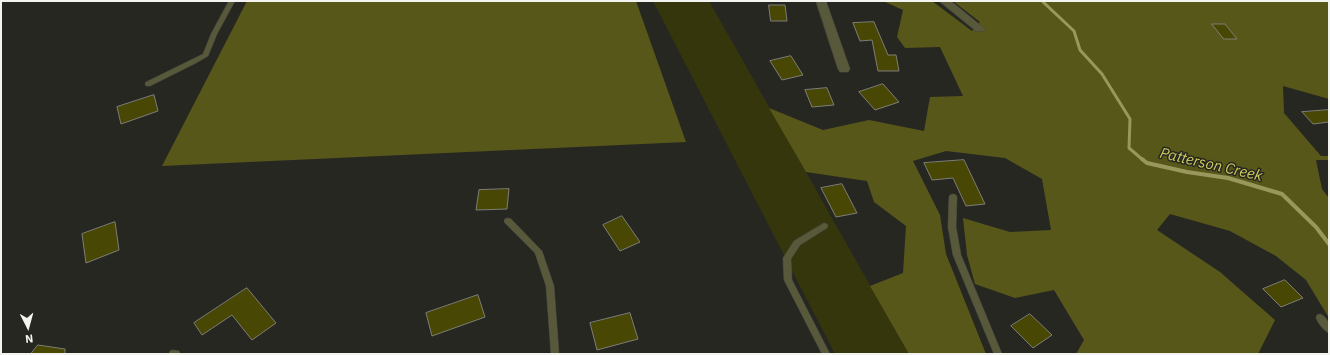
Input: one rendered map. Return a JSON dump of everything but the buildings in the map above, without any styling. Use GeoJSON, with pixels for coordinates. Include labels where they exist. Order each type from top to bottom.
{"type":"FeatureCollection","features":[{"type":"Feature","properties":{"kind":"street"},"geometry":{"type":"LineString","coordinates":[[821,1],[844,69]]}},
{"type":"Feature","properties":{"kind":"street"},"geometry":{"type":"LineString","coordinates":[[944,1],[980,29]]}},
{"type":"Feature","properties":{"kind":"lane"},"geometry":{"type":"LineString","coordinates":[[148,84],[206,55],[214,34],[232,1]]}},
{"type":"Feature","properties":{"kind":"lane"},"geometry":{"type":"LineString","coordinates":[[954,197],[952,227],[957,255],[998,354]]}},
{"type":"Feature","properties":{"kind":"lane"},"geometry":{"type":"LineString","coordinates":[[508,221],[538,251],[550,286],[555,354]]}},
{"type":"Feature","properties":{"kind":"lane"},"geometry":{"type":"LineString","coordinates":[[824,226],[797,243],[787,258],[788,280],[826,354]]}},
{"type":"Feature","properties":{"kind":"lane"},"geometry":{"type":"LineString","coordinates":[[1320,318],[1329,329]]}},
{"type":"Feature","properties":{"kind":"shaded area"},"geometry":{"type":"Polygon","coordinates":[[[247,1],[636,1],[686,142],[162,166],[247,1]]]}},
{"type":"Feature","properties":{"kind":"shaded area"},"geometry":{"type":"Polygon","coordinates":[[[653,1],[709,1],[909,354],[835,354],[653,1]]]}},
{"type":"Feature","properties":{"kind":"shaded area"},"geometry":{"type":"Polygon","coordinates":[[[883,1],[932,1],[972,31],[980,22],[953,1],[1329,1],[1329,99],[1283,86],[1284,113],[1321,156],[1329,156],[1329,160],[1316,160],[1322,189],[1329,198],[1329,318],[1306,280],[1276,256],[1230,231],[1170,214],[1157,230],[1220,272],[1275,320],[1258,354],[1076,354],[1084,340],[1054,290],[1015,298],[975,284],[967,255],[963,218],[1010,232],[1051,230],[1042,179],[1005,158],[946,151],[913,161],[940,215],[946,254],[986,354],[909,354],[870,286],[903,273],[906,226],[874,202],[867,181],[806,172],[769,108],[823,130],[869,120],[924,131],[930,97],[963,96],[940,47],[905,48],[897,37],[903,10],[883,1]]]}},
{"type":"Feature","properties":{"kind":"waterway","name":"Patterson Creek"},"geometry":{"type":"LineString","coordinates":[[1042,1],[1074,31],[1080,50],[1102,74],[1130,119],[1129,148],[1143,160]]}},
{"type":"Feature","properties":{"kind":"waterway","name":"Patterson Creek"},"geometry":{"type":"LineString","coordinates":[[1142,159],[1147,163],[1187,172],[1228,178],[1282,194],[1316,227],[1329,244]]}}]}
